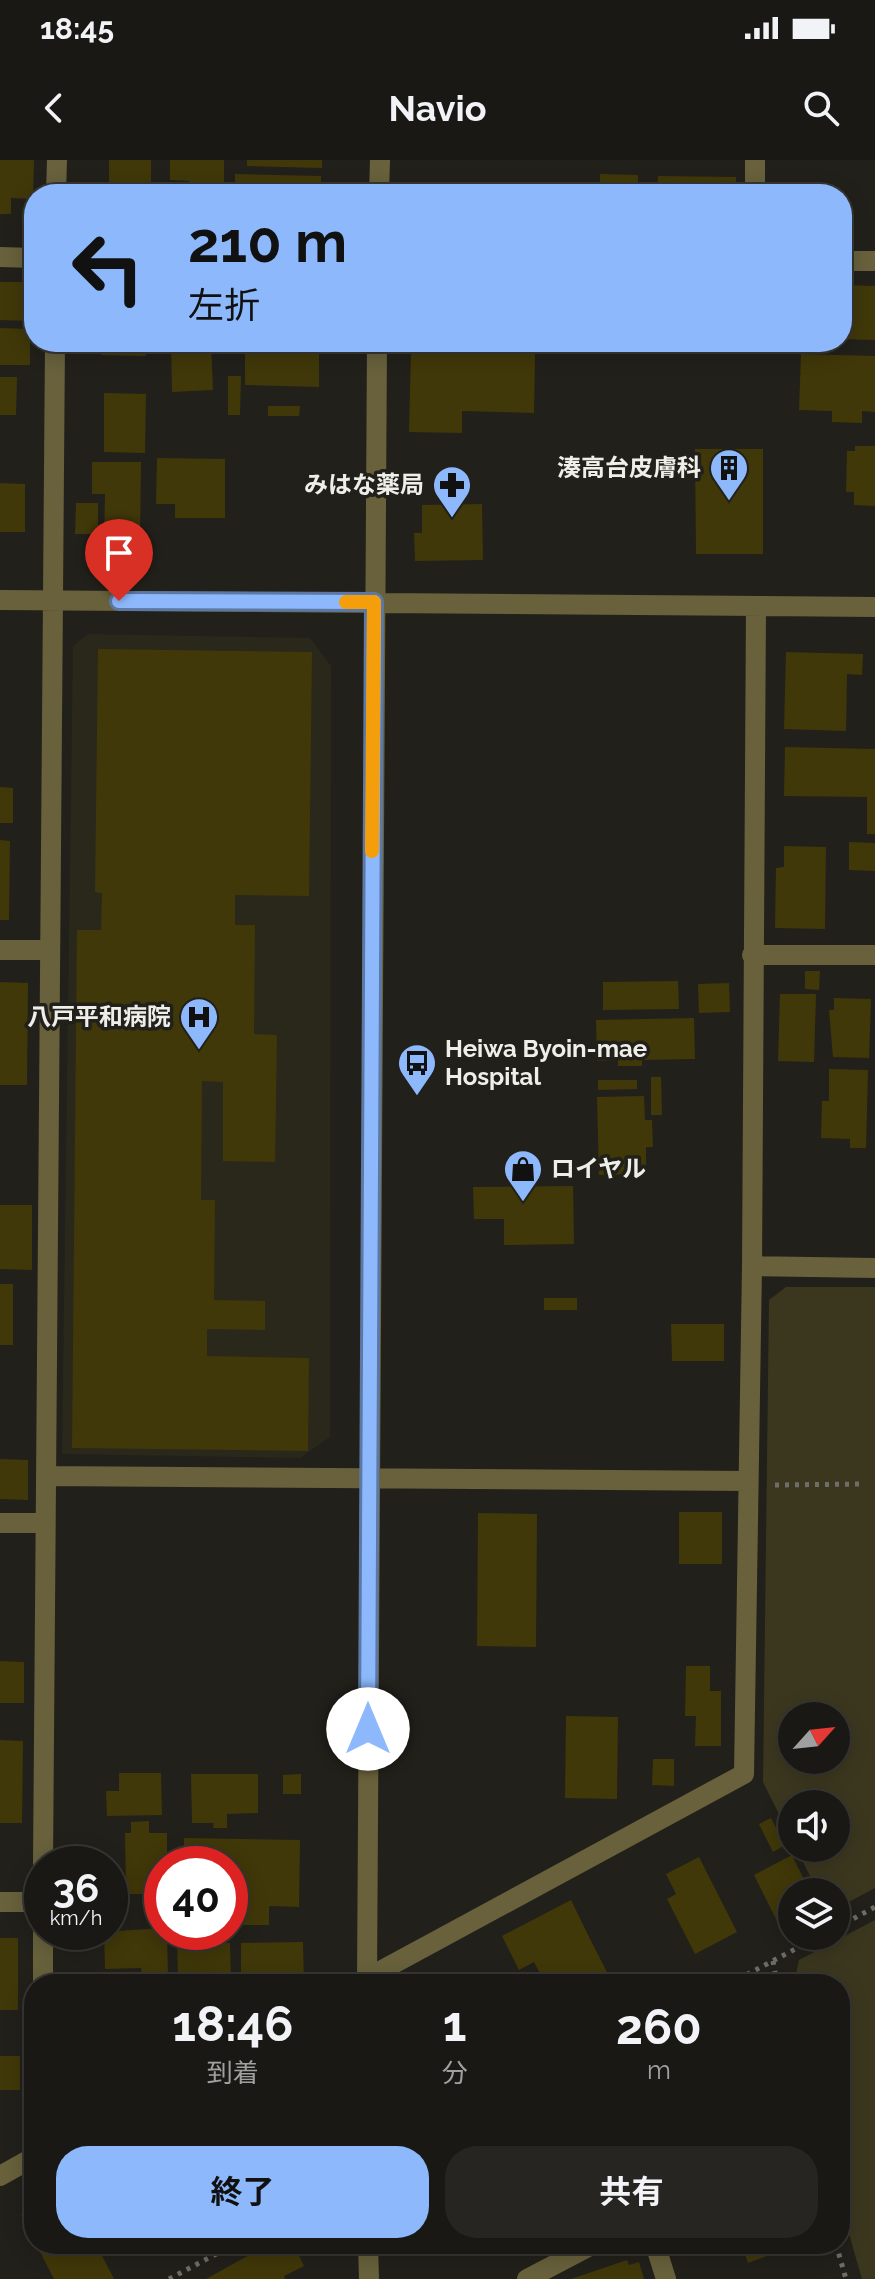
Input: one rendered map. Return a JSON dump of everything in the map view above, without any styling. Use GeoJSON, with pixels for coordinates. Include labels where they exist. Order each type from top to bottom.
{"type":"FeatureCollection","features":[{"type":"Feature","properties":{"kind":"street"},"geometry":{"type":"LineString","coordinates":[[56,184],[57,160]]}},
{"type":"Feature","properties":{"kind":"street"},"geometry":{"type":"LineString","coordinates":[[379,184],[380,160]]}},
{"type":"Feature","properties":{"kind":"street"},"geometry":{"type":"LineString","coordinates":[[755,160],[755,184]]}},
{"type":"Feature","properties":{"kind":"street"},"geometry":{"type":"LineString","coordinates":[[0,257],[24,258]]}},
{"type":"Feature","properties":{"kind":"street"},"geometry":{"type":"LineString","coordinates":[[852,261],[875,261]]}},
{"type":"Feature","properties":{"kind":"street"},"geometry":{"type":"LineString","coordinates":[[43,1846],[55,352]]}},
{"type":"Feature","properties":{"kind":"street"},"geometry":{"type":"LineString","coordinates":[[364,1974],[377,352]]}},
{"type":"Feature","properties":{"kind":"street"},"geometry":{"type":"LineString","coordinates":[[0,600],[875,607]]}},
{"type":"Feature","properties":{"kind":"street"},"geometry":{"type":"LineString","coordinates":[[379,1974],[744,1774],[752,1266],[756,606]]}},
{"type":"Feature","properties":{"kind":"street"},"geometry":{"type":"LineString","coordinates":[[0,950],[50,950]]}},
{"type":"Feature","properties":{"kind":"street"},"geometry":{"type":"LineString","coordinates":[[752,955],[875,955]]}},
{"type":"Feature","properties":{"kind":"street"},"geometry":{"type":"LineString","coordinates":[[752,1266],[875,1268]]}},
{"type":"Feature","properties":{"kind":"street"},"geometry":{"type":"LineString","coordinates":[[46,1476],[748,1483]]}},
{"type":"Feature","properties":{"kind":"street"},"geometry":{"type":"LineString","coordinates":[[0,1523],[44,1523]]}},
{"type":"Feature","properties":{"kind":"street"},"geometry":{"type":"LineString","coordinates":[[0,1902],[24,1902]]}},
{"type":"Feature","properties":{"kind":"street"},"geometry":{"type":"LineString","coordinates":[[43,1950],[43,1974]]}},
{"type":"Feature","properties":{"kind":"street"},"geometry":{"type":"LineString","coordinates":[[0,2176],[24,2163]]}},
{"type":"Feature","properties":{"kind":"street"},"geometry":{"type":"LineString","coordinates":[[368,2254],[369,2279]]}},
{"type":"Feature","properties":{"kind":"street"},"geometry":{"type":"LineString","coordinates":[[527,2279],[575,2254]]}},
{"type":"Feature","properties":{"kind":"street"},"geometry":{"type":"LineString","coordinates":[[658,2254],[666,2279]]}},
{"type":"Feature","properties":{"kind":"path"},"geometry":{"type":"LineString","coordinates":[[748,1483],[862,1484]]}},
{"type":"Feature","properties":{"kind":"path"},"geometry":{"type":"LineString","coordinates":[[850,1920],[875,1907]]}},
{"type":"Feature","properties":{"kind":"path"},"geometry":{"type":"LineString","coordinates":[[748,1974],[794,1950]]}},
{"type":"Feature","properties":{"kind":"path"},"geometry":{"type":"LineString","coordinates":[[773,1961],[775,1974]]}},
{"type":"Feature","properties":{"kind":"path"},"geometry":{"type":"LineString","coordinates":[[169,2279],[216,2254]]}},
{"type":"Feature","properties":{"kind":"path"},"geometry":{"type":"LineString","coordinates":[[839,2254],[846,2279]]}},
{"type":"Feature","properties":{"kind":"shaded area","name":"八戸平和病院"},"geometry":{"type":"Polygon","coordinates":[[[88,634],[310,638],[331,666],[330,1437],[300,1458],[62,1454],[73,646],[88,634]]]}},
{"type":"Feature","properties":{"kind":"shaded area"},"geometry":{"type":"Polygon","coordinates":[[[786,1287],[875,1287],[875,1888],[850,1901],[850,1878],[811,1878],[803,1862],[850,1862],[850,1790],[778,1790],[778,1812],[763,1782],[769,1300],[786,1287]]]}},
{"type":"Feature","properties":{"kind":"shaded area"},"geometry":{"type":"Polygon","coordinates":[[[875,1920],[875,2279],[862,2279],[850,2238],[850,1974],[796,1974],[799,1960],[818,1950],[850,1950],[850,1933],[875,1920]]]}},
{"type":"Feature","properties":{"kind":"building"},"geometry":{"type":"Polygon","coordinates":[[[0,160],[34,160],[33,184],[24,184],[24,199],[11,198],[11,214],[0,214],[0,160]]]}},
{"type":"Feature","properties":{"kind":"building"},"geometry":{"type":"Polygon","coordinates":[[[109,160],[151,160],[151,184],[109,184],[109,160]]]}},
{"type":"Feature","properties":{"kind":"building"},"geometry":{"type":"Polygon","coordinates":[[[170,160],[224,160],[224,184],[189,184],[189,181],[170,180],[170,160]]]}},
{"type":"Feature","properties":{"kind":"building"},"geometry":{"type":"Polygon","coordinates":[[[247,160],[322,160],[322,168],[247,166],[247,160]]]}},
{"type":"Feature","properties":{"kind":"building"},"geometry":{"type":"Polygon","coordinates":[[[235,174],[321,176],[321,184],[235,184],[235,174]]]}},
{"type":"Feature","properties":{"kind":"building"},"geometry":{"type":"Polygon","coordinates":[[[600,174],[638,175],[638,184],[600,184],[600,174]]]}},
{"type":"Feature","properties":{"kind":"building"},"geometry":{"type":"Polygon","coordinates":[[[658,176],[736,177],[736,184],[658,184],[658,176]]]}},
{"type":"Feature","properties":{"kind":"building"},"geometry":{"type":"Polygon","coordinates":[[[0,282],[24,282],[24,321],[0,320],[0,282]]]}},
{"type":"Feature","properties":{"kind":"building"},"geometry":{"type":"Polygon","coordinates":[[[852,285],[875,286],[875,340],[852,339],[852,285]]]}},
{"type":"Feature","properties":{"kind":"building"},"geometry":{"type":"Polygon","coordinates":[[[0,328],[24,329],[24,352],[30,352],[30,365],[0,365],[0,328]]]}},
{"type":"Feature","properties":{"kind":"building"},"geometry":{"type":"Polygon","coordinates":[[[101,352],[146,352],[146,356],[101,355],[101,352]]]}},
{"type":"Feature","properties":{"kind":"building"},"geometry":{"type":"Polygon","coordinates":[[[171,352],[211,352],[213,390],[172,392],[171,352]]]}},
{"type":"Feature","properties":{"kind":"building"},"geometry":{"type":"Polygon","coordinates":[[[245,352],[319,352],[319,387],[245,385],[245,352]]]}},
{"type":"Feature","properties":{"kind":"building"},"geometry":{"type":"Polygon","coordinates":[[[411,352],[535,354],[534,413],[462,411],[462,433],[409,432],[411,352]]]}},
{"type":"Feature","properties":{"kind":"building"},"geometry":{"type":"Polygon","coordinates":[[[801,354],[875,356],[875,412],[862,411],[862,423],[832,422],[832,411],[799,410],[801,354]]]}},
{"type":"Feature","properties":{"kind":"building"},"geometry":{"type":"Polygon","coordinates":[[[228,376],[241,376],[240,415],[228,415],[228,376]]]}},
{"type":"Feature","properties":{"kind":"building"},"geometry":{"type":"Polygon","coordinates":[[[0,377],[17,377],[16,415],[0,415],[0,377]]]}},
{"type":"Feature","properties":{"kind":"building"},"geometry":{"type":"Polygon","coordinates":[[[104,393],[146,394],[145,453],[104,452],[104,393]]]}},
{"type":"Feature","properties":{"kind":"building"},"geometry":{"type":"Polygon","coordinates":[[[268,406],[300,406],[299,416],[268,416],[268,406]]]}},
{"type":"Feature","properties":{"kind":"building"},"geometry":{"type":"Polygon","coordinates":[[[855,446],[875,446],[875,506],[854,505],[854,492],[846,492],[847,451],[855,451],[855,446]]]}},
{"type":"Feature","properties":{"kind":"building","name":"湊高台皮膚科"},"geometry":{"type":"Polygon","coordinates":[[[695,449],[763,449],[763,554],[696,554],[695,449]]]}},
{"type":"Feature","properties":{"kind":"building"},"geometry":{"type":"Polygon","coordinates":[[[157,458],[225,459],[225,518],[175,518],[175,504],[156,504],[157,458]]]}},
{"type":"Feature","properties":{"kind":"building"},"geometry":{"type":"Polygon","coordinates":[[[92,462],[141,462],[140,543],[104,543],[105,494],[92,494],[92,462]]]}},
{"type":"Feature","properties":{"kind":"building"},"geometry":{"type":"Polygon","coordinates":[[[0,483],[25,484],[25,532],[0,532],[0,483]]]}},
{"type":"Feature","properties":{"kind":"building"},"geometry":{"type":"Polygon","coordinates":[[[76,503],[98,503],[98,534],[75,534],[76,503]]]}},
{"type":"Feature","properties":{"kind":"building","name":"みはな薬局"},"geometry":{"type":"Polygon","coordinates":[[[482,504],[483,560],[415,561],[414,533],[422,533],[422,505],[482,504]]]}},
{"type":"Feature","properties":{"kind":"building","name":"八戸平和病院"},"geometry":{"type":"Polygon","coordinates":[[[98,649],[312,652],[309,896],[235,895],[235,925],[255,925],[254,1034],[277,1035],[275,1162],[223,1161],[223,1082],[202,1081],[201,1200],[215,1200],[214,1300],[265,1301],[265,1330],[207,1329],[207,1356],[309,1358],[308,1451],[72,1448],[77,930],[101,930],[102,893],[95,892],[98,649]]]}},
{"type":"Feature","properties":{"kind":"building"},"geometry":{"type":"Polygon","coordinates":[[[786,652],[863,654],[862,675],[847,674],[846,731],[784,729],[786,652]]]}},
{"type":"Feature","properties":{"kind":"building"},"geometry":{"type":"Polygon","coordinates":[[[785,747],[875,749],[875,834],[867,834],[867,797],[784,796],[785,747]]]}},
{"type":"Feature","properties":{"kind":"building"},"geometry":{"type":"Polygon","coordinates":[[[0,787],[13,788],[13,823],[0,823],[0,787]]]}},
{"type":"Feature","properties":{"kind":"building"},"geometry":{"type":"Polygon","coordinates":[[[0,840],[10,841],[9,920],[0,920],[0,840]]]}},
{"type":"Feature","properties":{"kind":"building"},"geometry":{"type":"Polygon","coordinates":[[[849,842],[875,843],[875,871],[849,870],[849,842]]]}},
{"type":"Feature","properties":{"kind":"building"},"geometry":{"type":"Polygon","coordinates":[[[784,846],[826,847],[825,929],[775,928],[776,868],[784,867],[784,846]]]}},
{"type":"Feature","properties":{"kind":"building"},"geometry":{"type":"Polygon","coordinates":[[[805,971],[820,971],[819,990],[805,989],[805,971]]]}},
{"type":"Feature","properties":{"kind":"building"},"geometry":{"type":"Polygon","coordinates":[[[678,981],[679,1009],[603,1010],[603,982],[678,981]]]}},
{"type":"Feature","properties":{"kind":"building"},"geometry":{"type":"Polygon","coordinates":[[[0,982],[28,983],[27,1085],[0,1085],[0,982]]]}},
{"type":"Feature","properties":{"kind":"building"},"geometry":{"type":"Polygon","coordinates":[[[729,983],[730,1012],[699,1013],[698,984],[729,983]]]}},
{"type":"Feature","properties":{"kind":"building"},"geometry":{"type":"Polygon","coordinates":[[[780,994],[816,994],[814,1062],[778,1061],[780,994]]]}},
{"type":"Feature","properties":{"kind":"building"},"geometry":{"type":"Polygon","coordinates":[[[834,998],[871,999],[869,1058],[833,1057],[829,1010],[834,1010],[834,998]]]}},
{"type":"Feature","properties":{"kind":"building"},"geometry":{"type":"Polygon","coordinates":[[[694,1018],[695,1059],[642,1060],[642,1066],[618,1066],[618,1060],[597,1061],[596,1020],[694,1018]]]}},
{"type":"Feature","properties":{"kind":"building"},"geometry":{"type":"Polygon","coordinates":[[[829,1069],[868,1070],[866,1148],[850,1148],[850,1139],[821,1138],[822,1101],[829,1101],[829,1069]]]}},
{"type":"Feature","properties":{"kind":"building"},"geometry":{"type":"Polygon","coordinates":[[[651,1077],[661,1077],[662,1115],[651,1115],[651,1077]]]}},
{"type":"Feature","properties":{"kind":"building"},"geometry":{"type":"Polygon","coordinates":[[[598,1080],[637,1080],[637,1089],[598,1090],[598,1080]]]}},
{"type":"Feature","properties":{"kind":"building"},"geometry":{"type":"Polygon","coordinates":[[[644,1096],[645,1120],[652,1120],[653,1147],[646,1147],[646,1174],[599,1175],[597,1097],[644,1096]]]}},
{"type":"Feature","properties":{"kind":"building","name":"ロイヤル"},"geometry":{"type":"Polygon","coordinates":[[[573,1186],[574,1244],[504,1245],[504,1219],[474,1219],[473,1187],[573,1186]]]}},
{"type":"Feature","properties":{"kind":"building"},"geometry":{"type":"Polygon","coordinates":[[[0,1205],[32,1205],[32,1270],[0,1269],[0,1205]]]}},
{"type":"Feature","properties":{"kind":"building"},"geometry":{"type":"Polygon","coordinates":[[[0,1284],[13,1284],[13,1345],[0,1345],[0,1284]]]}},
{"type":"Feature","properties":{"kind":"building"},"geometry":{"type":"Polygon","coordinates":[[[544,1298],[577,1298],[577,1310],[544,1310],[544,1298]]]}},
{"type":"Feature","properties":{"kind":"building"},"geometry":{"type":"Polygon","coordinates":[[[671,1324],[724,1324],[724,1361],[672,1361],[671,1324]]]}},
{"type":"Feature","properties":{"kind":"building"},"geometry":{"type":"Polygon","coordinates":[[[0,1459],[28,1460],[28,1500],[0,1499],[0,1459]]]}},
{"type":"Feature","properties":{"kind":"building"},"geometry":{"type":"Polygon","coordinates":[[[679,1512],[722,1512],[722,1564],[679,1564],[679,1512]]]}},
{"type":"Feature","properties":{"kind":"building"},"geometry":{"type":"Polygon","coordinates":[[[478,1513],[537,1514],[536,1647],[477,1646],[478,1513]]]}},
{"type":"Feature","properties":{"kind":"building"},"geometry":{"type":"Polygon","coordinates":[[[0,1661],[24,1662],[24,1703],[0,1703],[0,1661]]]}},
{"type":"Feature","properties":{"kind":"building"},"geometry":{"type":"Polygon","coordinates":[[[686,1666],[710,1666],[710,1691],[721,1691],[721,1746],[695,1746],[696,1716],[685,1716],[686,1666]]]}},
{"type":"Feature","properties":{"kind":"building"},"geometry":{"type":"Polygon","coordinates":[[[566,1716],[618,1717],[617,1799],[565,1798],[566,1716]]]}},
{"type":"Feature","properties":{"kind":"building"},"geometry":{"type":"Polygon","coordinates":[[[0,1740],[23,1741],[22,1823],[0,1823],[0,1740]]]}},
{"type":"Feature","properties":{"kind":"building"},"geometry":{"type":"Polygon","coordinates":[[[653,1759],[674,1759],[674,1786],[652,1785],[653,1759]]]}},
{"type":"Feature","properties":{"kind":"building"},"geometry":{"type":"Polygon","coordinates":[[[119,1773],[161,1773],[162,1815],[107,1816],[106,1791],[119,1791],[119,1773]]]}},
{"type":"Feature","properties":{"kind":"building"},"geometry":{"type":"Polygon","coordinates":[[[191,1774],[258,1774],[258,1813],[227,1814],[227,1828],[213,1828],[214,1823],[192,1823],[191,1774]]]}},
{"type":"Feature","properties":{"kind":"building"},"geometry":{"type":"Polygon","coordinates":[[[301,1774],[301,1794],[283,1794],[283,1775],[301,1774]]]}},
{"type":"Feature","properties":{"kind":"building"},"geometry":{"type":"Polygon","coordinates":[[[771,1818],[778,1832],[778,1849],[773,1852],[759,1824],[771,1818]]]}},
{"type":"Feature","properties":{"kind":"building"},"geometry":{"type":"Polygon","coordinates":[[[149,1821],[149,1833],[167,1833],[167,1846],[144,1846],[144,1894],[128,1894],[125,1833],[131,1833],[131,1822],[149,1821]]]}},
{"type":"Feature","properties":{"kind":"building"},"geometry":{"type":"Polygon","coordinates":[[[184,1838],[300,1840],[299,1907],[269,1906],[269,1925],[248,1925],[248,1846],[184,1846],[184,1838]]]}},
{"type":"Feature","properties":{"kind":"building"},"geometry":{"type":"Polygon","coordinates":[[[699,1857],[737,1932],[695,1954],[667,1899],[676,1894],[666,1874],[699,1857]]]}},
{"type":"Feature","properties":{"kind":"building"},"geometry":{"type":"Polygon","coordinates":[[[779,1862],[795,1862],[803,1878],[778,1878],[778,1923],[754,1875],[779,1862]]]}},
{"type":"Feature","properties":{"kind":"building"},"geometry":{"type":"Polygon","coordinates":[[[571,1900],[608,1974],[540,1974],[534,1962],[519,1970],[502,1936],[571,1900]]]}},
{"type":"Feature","properties":{"kind":"building"},"geometry":{"type":"Polygon","coordinates":[[[144,1929],[144,1950],[167,1950],[168,1974],[141,1974],[141,1968],[105,1969],[104,1950],[128,1950],[128,1930],[144,1929]]]}},
{"type":"Feature","properties":{"kind":"building"},"geometry":{"type":"Polygon","coordinates":[[[0,1938],[18,1938],[18,2010],[0,2010],[0,1938]]]}},
{"type":"Feature","properties":{"kind":"building"},"geometry":{"type":"Polygon","coordinates":[[[303,1942],[304,1974],[241,1974],[241,1950],[248,1950],[248,1943],[303,1942]]]}},
{"type":"Feature","properties":{"kind":"building"},"geometry":{"type":"Polygon","coordinates":[[[177,1950],[230,1950],[231,1974],[178,1974],[177,1950]]]}},
{"type":"Feature","properties":{"kind":"building"},"geometry":{"type":"Polygon","coordinates":[[[0,2056],[20,2056],[20,2090],[0,2090],[0,2056]]]}},
{"type":"Feature","properties":{"kind":"building"},"geometry":{"type":"Polygon","coordinates":[[[41,2254],[101,2254],[114,2279],[54,2279],[41,2254]]]}},
{"type":"Feature","properties":{"kind":"building"},"geometry":{"type":"Polygon","coordinates":[[[251,2254],[298,2254],[304,2266],[284,2276],[285,2279],[206,2279],[251,2254]]]}},
{"type":"Feature","properties":{"kind":"building"},"geometry":{"type":"Polygon","coordinates":[[[745,2254],[772,2254],[748,2263],[745,2254]]]}},
{"type":"Feature","properties":{"kind":"building"},"geometry":{"type":"Polygon","coordinates":[[[627,2260],[629,2265],[639,2262],[644,2279],[571,2279],[627,2260]]]}},
{"type":"Feature","properties":{"kind":"slow traffic"},"geometry":{"type":"LineString","coordinates":[[346,602],[374,602],[372,851]]}},
{"type":"Feature","properties":{"kind":"place","name":"湊高台皮膚科"},"geometry":{"type":"Point","coordinates":[729,502]}},
{"type":"Feature","properties":{"kind":"place","name":"みはな薬局"},"geometry":{"type":"Point","coordinates":[452,519]}},
{"type":"Feature","properties":{"kind":"place","name":"八戸平和病院"},"geometry":{"type":"Point","coordinates":[199,1051]}},
{"type":"Feature","properties":{"kind":"place","name":"Heiwa Byoin-mae Hospital"},"geometry":{"type":"Point","coordinates":[417,1097]}},
{"type":"Feature","properties":{"kind":"place","name":"ロイヤル"},"geometry":{"type":"Point","coordinates":[523,1203]}},
{"type":"Feature","properties":{"kind":"route"},"geometry":{"type":"LineString","coordinates":[[119,601],[374,602],[368,1729]]}}]}
